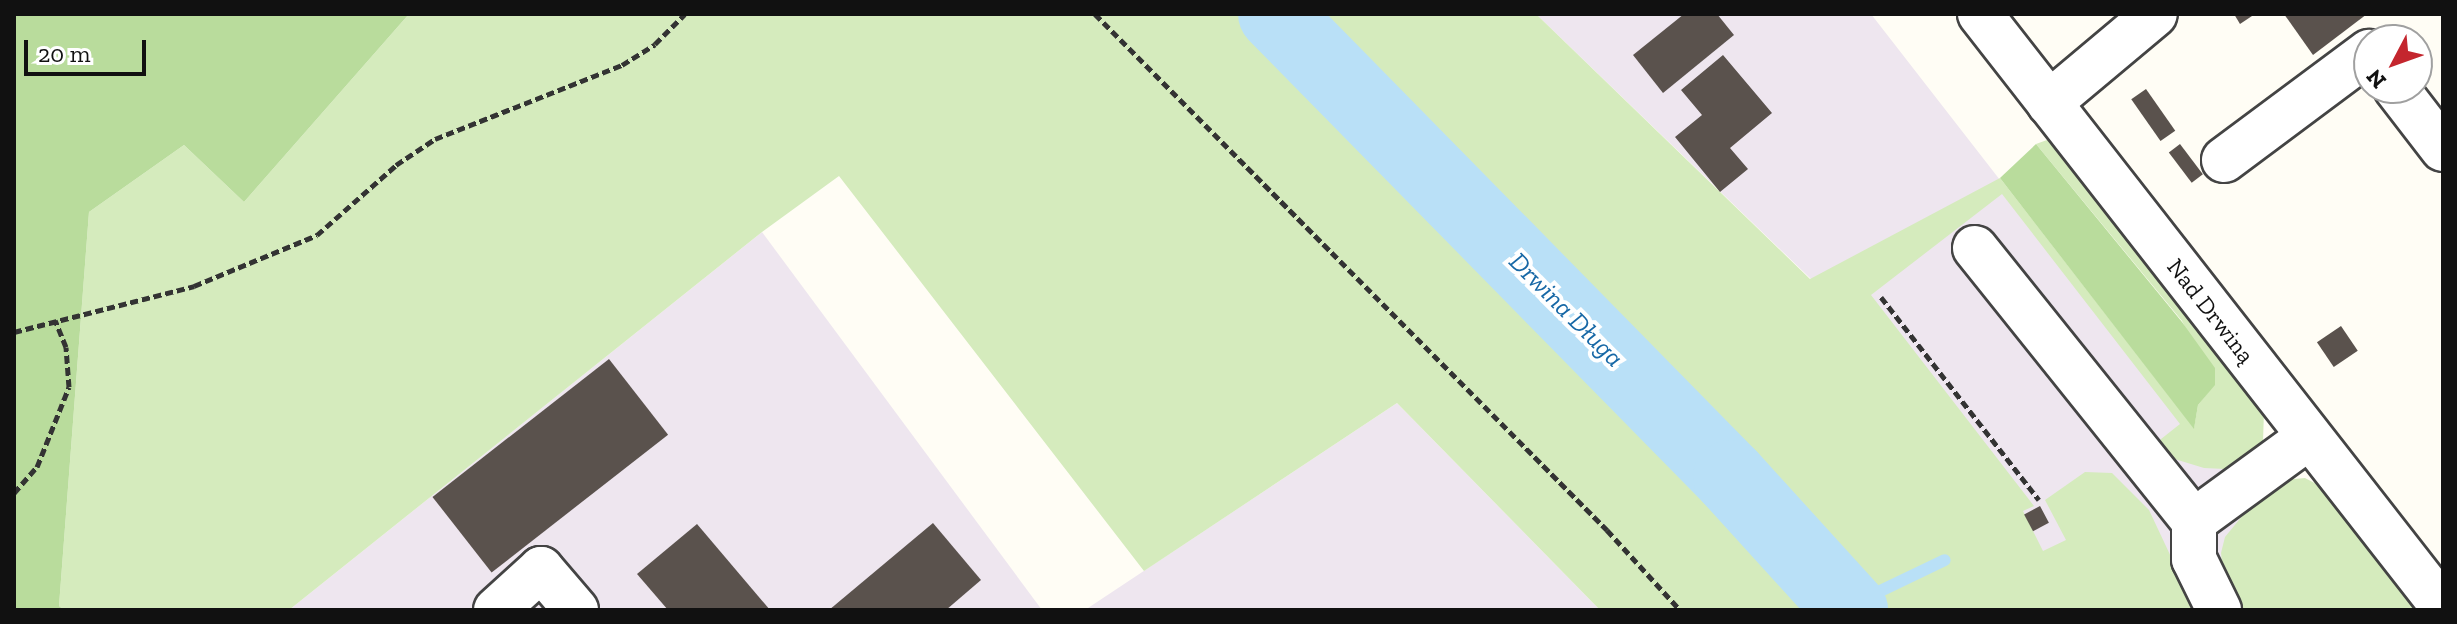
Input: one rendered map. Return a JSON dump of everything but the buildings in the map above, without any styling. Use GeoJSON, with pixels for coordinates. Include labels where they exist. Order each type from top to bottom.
{"type":"FeatureCollection","features":[{"type":"Feature","properties":{"kind":"street","name":"Nad Drwiną"},"geometry":{"type":"LineString","coordinates":[[1980,14],[2443,607]]}},
{"type":"Feature","properties":{"kind":"street"},"geometry":{"type":"LineString","coordinates":[[2049,103],[2155,14]]}},
{"type":"Feature","properties":{"kind":"street"},"geometry":{"type":"LineString","coordinates":[[2224,160],[2353,64]]}},
{"type":"Feature","properties":{"kind":"street"},"geometry":{"type":"LineString","coordinates":[[2408,104],[2443,149]]}},
{"type":"Feature","properties":{"kind":"street"},"geometry":{"type":"LineString","coordinates":[[1975,248],[2194,521],[2194,559],[2219,610]]}},
{"type":"Feature","properties":{"kind":"street"},"geometry":{"type":"LineString","coordinates":[[2194,521],[2309,437]]}},
{"type":"Feature","properties":{"kind":"street"},"geometry":{"type":"LineString","coordinates":[[496,610],[541,569],[576,610]]}},
{"type":"Feature","properties":{"kind":"path"},"geometry":{"type":"LineString","coordinates":[[14,332],[194,286],[317,235],[396,165],[435,139],[622,65],[655,44],[685,14]]}},
{"type":"Feature","properties":{"kind":"path"},"geometry":{"type":"LineString","coordinates":[[1095,14],[1607,530],[1680,610]]}},
{"type":"Feature","properties":{"kind":"path"},"geometry":{"type":"LineString","coordinates":[[1881,297],[2039,500]]}},
{"type":"Feature","properties":{"kind":"path"},"geometry":{"type":"LineString","coordinates":[[14,493],[37,467],[48,431],[69,387],[66,347],[55,320]]}},
{"type":"Feature","properties":{"kind":"shaded area"},"geometry":{"type":"Polygon","coordinates":[[[1536,14],[1871,14],[2334,610],[2068,610],[1811,279],[1536,14]]]}},
{"type":"Feature","properties":{"kind":"shaded area"},"geometry":{"type":"Polygon","coordinates":[[[762,232],[1042,610],[289,610],[762,232]]]}},
{"type":"Feature","properties":{"kind":"shaded area"},"geometry":{"type":"Polygon","coordinates":[[[1397,403],[1600,610],[1085,610],[1397,403]]]}},
{"type":"Feature","properties":{"kind":"green space"},"geometry":{"type":"Polygon","coordinates":[[[14,14],[409,14],[244,202],[184,145],[89,212],[59,606],[64,610],[14,610],[14,14]]]}},
{"type":"Feature","properties":{"kind":"green space"},"geometry":{"type":"Polygon","coordinates":[[[409,14],[1536,14],[1810,279],[2000,178],[2194,428],[2198,405],[2214,385],[2182,321],[2036,144],[2047,140],[2057,143],[2264,411],[2263,442],[2256,452],[2225,469],[2204,468],[2168,457],[2156,443],[2180,424],[2002,194],[1871,295],[2034,506],[2023,511],[2043,551],[2066,540],[2045,500],[2085,472],[2112,473],[2149,510],[2196,610],[1600,610],[1397,403],[1144,571],[839,176],[762,232],[289,610],[64,610],[59,606],[89,212],[184,145],[244,202],[409,14]]]}},
{"type":"Feature","properties":{"kind":"green space"},"geometry":{"type":"Polygon","coordinates":[[[2036,144],[2182,322],[2215,368],[2215,385],[2198,405],[2194,429],[2000,178],[2036,144]]]}},
{"type":"Feature","properties":{"kind":"green space"},"geometry":{"type":"Polygon","coordinates":[[[2305,478],[2324,488],[2419,610],[2241,610],[2223,573],[2221,553],[2225,537],[2252,504],[2284,480],[2305,478]]]}},
{"type":"Feature","properties":{"kind":"waterway","name":"Drwina Długa"},"geometry":{"type":"LineString","coordinates":[[1275,14],[1730,477],[1851,610]]}},
{"type":"Feature","properties":{"kind":"waterway"},"geometry":{"type":"LineString","coordinates":[[1849,606],[1945,560]]}}]}
